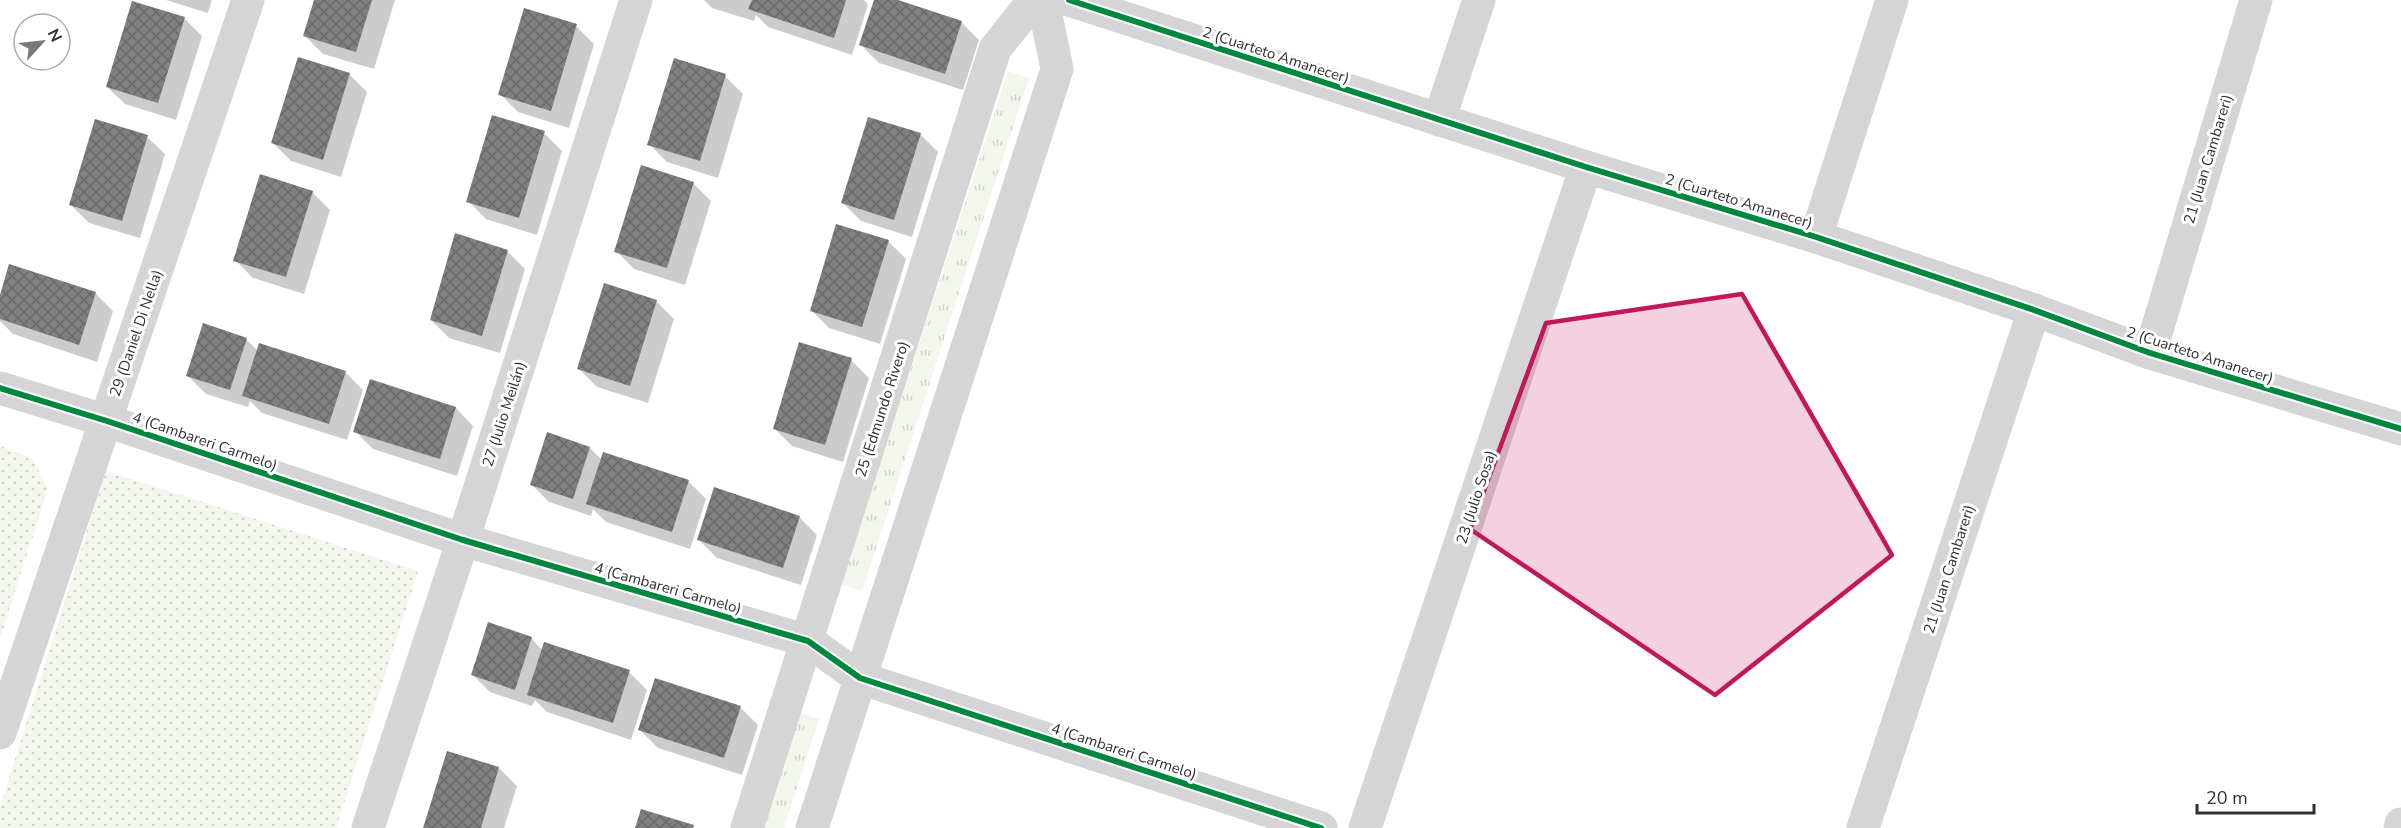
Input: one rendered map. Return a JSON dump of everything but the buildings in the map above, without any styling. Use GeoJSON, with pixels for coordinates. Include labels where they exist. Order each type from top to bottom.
{"type":"FeatureCollection","features":[{"type":"Feature","properties":{"kind":"street","name":"29 (Daniel Di Nella)"},"geometry":{"type":"LineString","coordinates":[[0,733],[248,0]]}},
{"type":"Feature","properties":{"kind":"street","name":"27 (Julio Meilán)"},"geometry":{"type":"LineString","coordinates":[[368,828],[636,0]]}},
{"type":"Feature","properties":{"kind":"street","name":"25 (Edmundo Rivero)"},"geometry":{"type":"LineString","coordinates":[[747,828],[995,49],[1034,0]]}},
{"type":"Feature","properties":{"kind":"street"},"geometry":{"type":"LineString","coordinates":[[812,828],[1057,69],[1043,0]]}},
{"type":"Feature","properties":{"kind":"street","name":"2 (Cuarteto Amanecer)"},"geometry":{"type":"LineString","coordinates":[[1068,0],[1586,167],[1816,237],[2034,310],[2150,353],[2401,429]]}},
{"type":"Feature","properties":{"kind":"street"},"geometry":{"type":"LineString","coordinates":[[1439,120],[1479,0]]}},
{"type":"Feature","properties":{"kind":"street"},"geometry":{"type":"LineString","coordinates":[[1816,237],[1892,0]]}},
{"type":"Feature","properties":{"kind":"street","name":"21 (Juan Cambareri)"},"geometry":{"type":"LineString","coordinates":[[2150,353],[2256,0]]}},
{"type":"Feature","properties":{"kind":"street","name":"23 (Julio Sosa)"},"geometry":{"type":"LineString","coordinates":[[1365,828],[1586,167]]}},
{"type":"Feature","properties":{"kind":"street","name":"21 (Juan Cambareri)"},"geometry":{"type":"LineString","coordinates":[[1863,828],[2034,310]]}},
{"type":"Feature","properties":{"kind":"street","name":"4 (Cambareri Carmelo)"},"geometry":{"type":"LineString","coordinates":[[0,388],[107,421],[463,540],[808,641],[860,678],[1321,828]]}},
{"type":"Feature","properties":{"kind":"street"},"geometry":{"type":"LineString","coordinates":[[2400,828],[2401,824]]}},
{"type":"Feature","properties":{"kind":"highlighted area"},"geometry":{"type":"Polygon","coordinates":[[[1742,294],[1892,555],[1715,695],[1470,529],[1546,323],[1742,294]]]}},
{"type":"Feature","properties":{"kind":"green space"},"geometry":{"type":"Polygon","coordinates":[[[1008,71],[1029,78],[862,591],[841,584],[1008,71]]]}},
{"type":"Feature","properties":{"kind":"green space"},"geometry":{"type":"Polygon","coordinates":[[[0,446],[32,458],[48,489],[0,638],[0,446]]]}},
{"type":"Feature","properties":{"kind":"green space"},"geometry":{"type":"Polygon","coordinates":[[[106,471],[418,571],[336,828],[0,828],[0,807],[106,471]]]}},
{"type":"Feature","properties":{"kind":"green space"},"geometry":{"type":"Polygon","coordinates":[[[798,712],[819,719],[784,828],[761,828],[798,712]]]}},
{"type":"Feature","properties":{"kind":"cycle path"},"geometry":{"type":"LineString","coordinates":[[1069,0],[1586,167],[1816,237],[2034,310],[2150,353],[2401,429]]}},
{"type":"Feature","properties":{"kind":"cycle path"},"geometry":{"type":"LineString","coordinates":[[0,388],[107,421],[463,540],[808,641],[860,678],[1321,828]]}}]}
